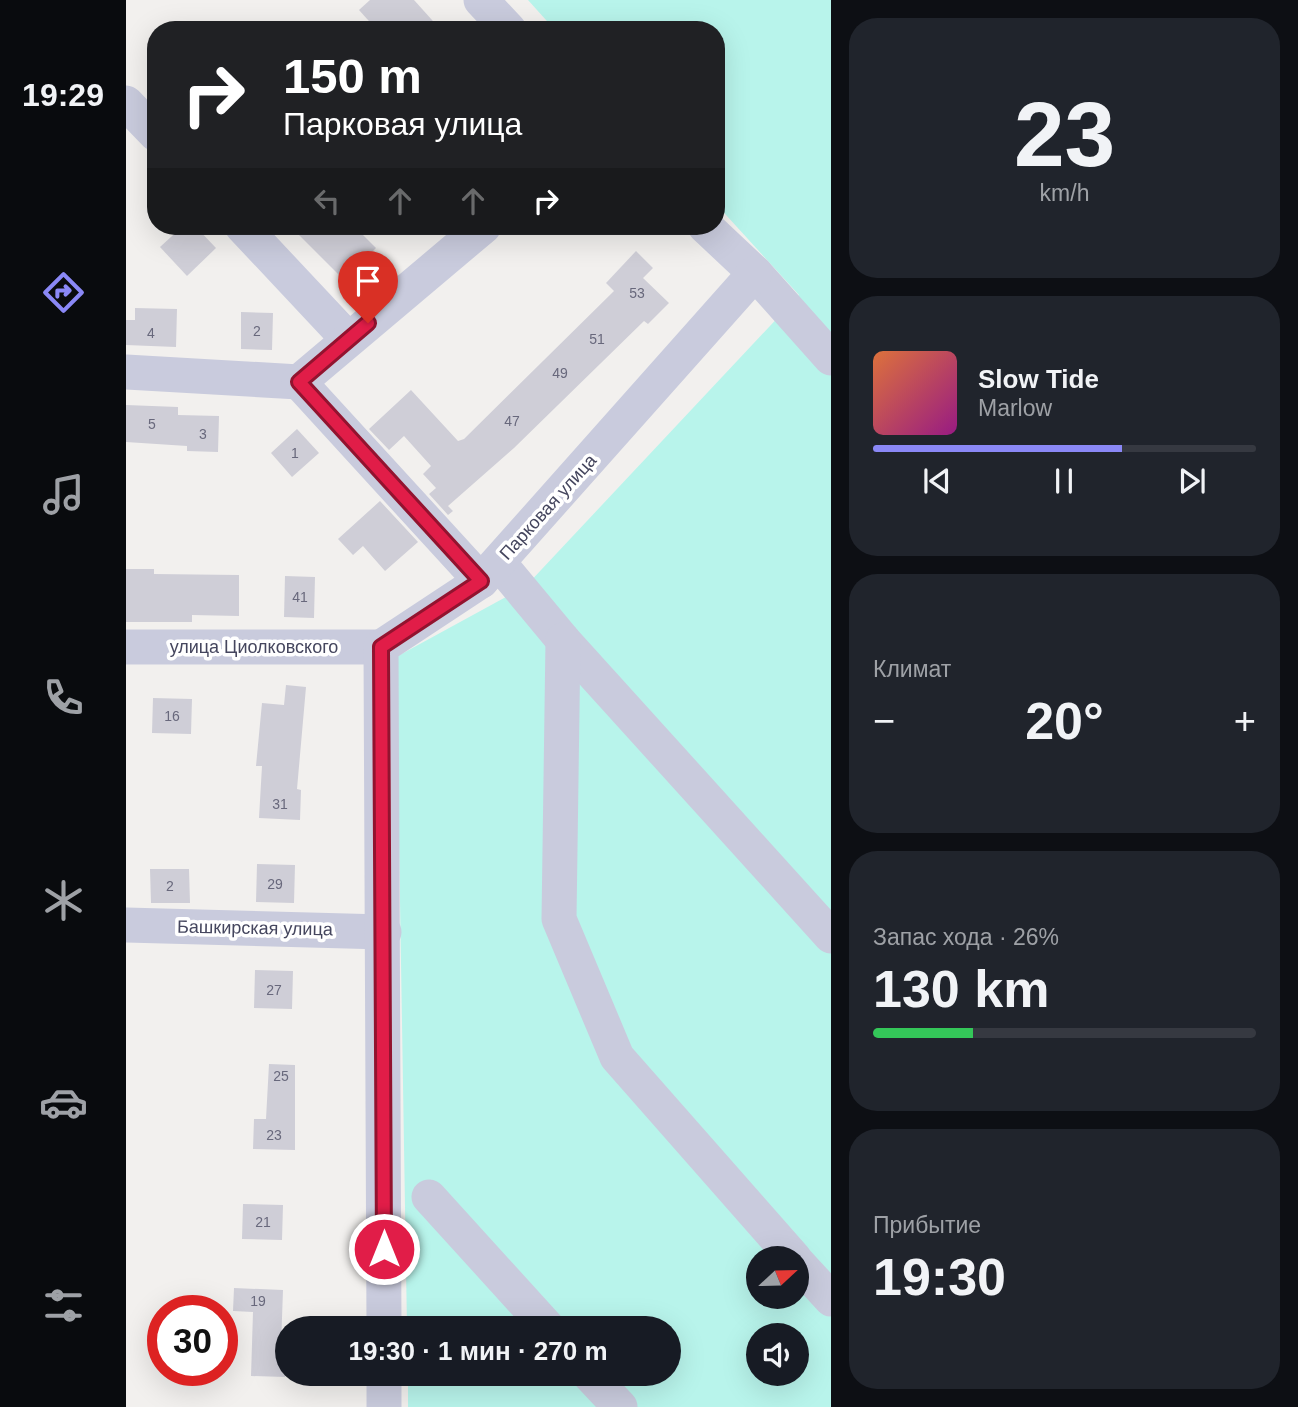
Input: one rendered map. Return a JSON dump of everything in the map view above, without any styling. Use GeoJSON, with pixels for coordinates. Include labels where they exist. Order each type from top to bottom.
{"type":"FeatureCollection","features":[{"type":"Feature","properties":{"kind":"street"},"geometry":{"type":"LineString","coordinates":[[481,0],[501,21]]}},
{"type":"Feature","properties":{"kind":"street"},"geometry":{"type":"LineString","coordinates":[[126,103],[147,125]]}},
{"type":"Feature","properties":{"kind":"street"},"geometry":{"type":"LineString","coordinates":[[250,235],[348,339]]}},
{"type":"Feature","properties":{"kind":"street"},"geometry":{"type":"LineString","coordinates":[[299,382],[473,235]]}},
{"type":"Feature","properties":{"kind":"street"},"geometry":{"type":"LineString","coordinates":[[715,235],[755,273],[831,358]]}},
{"type":"Feature","properties":{"kind":"street","name":"Парковая улица"},"geometry":{"type":"LineString","coordinates":[[381,647],[490,572],[755,273]]}},
{"type":"Feature","properties":{"kind":"street"},"geometry":{"type":"LineString","coordinates":[[126,372],[299,382],[490,572],[564,640],[831,936]]}},
{"type":"Feature","properties":{"kind":"street"},"geometry":{"type":"LineString","coordinates":[[564,640],[559,919],[617,1057],[784,1246]]}},
{"type":"Feature","properties":{"kind":"street","name":"улица Циолковского"},"geometry":{"type":"LineString","coordinates":[[126,647],[381,647]]}},
{"type":"Feature","properties":{"kind":"street"},"geometry":{"type":"LineString","coordinates":[[381,647],[384,1316]]}},
{"type":"Feature","properties":{"kind":"street","name":"Башкирская улица"},"geometry":{"type":"LineString","coordinates":[[126,925],[384,932]]}},
{"type":"Feature","properties":{"kind":"street"},"geometry":{"type":"LineString","coordinates":[[429,1197],[537,1316]]}},
{"type":"Feature","properties":{"kind":"street"},"geometry":{"type":"LineString","coordinates":[[809,1275],[831,1299]]}},
{"type":"Feature","properties":{"kind":"street"},"geometry":{"type":"LineString","coordinates":[[384,1386],[384,1407]]}},
{"type":"Feature","properties":{"kind":"street"},"geometry":{"type":"LineString","coordinates":[[600,1386],[620,1407]]}},
{"type":"Feature","properties":{"kind":"shaded area"},"geometry":{"type":"Polygon","coordinates":[[[528,0],[831,0],[831,1407],[408,1407],[408,1386],[681,1386],[681,1316],[407,1316],[396,657],[526,586],[799,295],[725,214],[725,21],[547,21],[528,0]]]}},
{"type":"Feature","properties":{"kind":"building"},"geometry":{"type":"Polygon","coordinates":[[[370,0],[414,0],[433,21],[369,21],[359,10],[370,0]]]}},
{"type":"Feature","properties":{"kind":"building"},"geometry":{"type":"Polygon","coordinates":[[[173,235],[204,235],[216,248],[187,276],[160,247],[173,235]]]}},
{"type":"Feature","properties":{"kind":"building"},"geometry":{"type":"Polygon","coordinates":[[[299,235],[363,235],[376,248],[344,280],[299,235]]]}},
{"type":"Feature","properties":{"kind":"building"},"geometry":{"type":"Polygon","coordinates":[[[636,251],[653,268],[643,278],[669,303],[648,324],[644,321],[514,448],[448,506],[453,511],[448,515],[429,494],[436,488],[423,474],[431,466],[404,436],[389,450],[369,429],[411,390],[458,441],[464,439],[614,291],[606,283],[636,251]]]}},
{"type":"Feature","properties":{"kind":"building"},"geometry":{"type":"Polygon","coordinates":[[[135,308],[177,309],[176,347],[126,345],[126,320],[135,320],[135,308]]]}},
{"type":"Feature","properties":{"kind":"building"},"geometry":{"type":"Polygon","coordinates":[[[241,312],[273,313],[272,350],[241,349],[241,312]]]}},
{"type":"Feature","properties":{"kind":"building"},"geometry":{"type":"Polygon","coordinates":[[[126,405],[178,407],[178,415],[219,416],[218,452],[187,451],[187,446],[126,442],[126,405]]]}},
{"type":"Feature","properties":{"kind":"building"},"geometry":{"type":"Polygon","coordinates":[[[297,429],[319,453],[292,477],[271,453],[297,429]]]}},
{"type":"Feature","properties":{"kind":"building"},"geometry":{"type":"Polygon","coordinates":[[[380,501],[418,542],[385,571],[363,546],[353,555],[338,539],[380,501]]]}},
{"type":"Feature","properties":{"kind":"building"},"geometry":{"type":"Polygon","coordinates":[[[126,569],[154,569],[154,574],[239,575],[239,616],[192,615],[192,622],[126,622],[126,569]]]}},
{"type":"Feature","properties":{"kind":"building"},"geometry":{"type":"Polygon","coordinates":[[[285,576],[315,577],[314,618],[284,617],[285,576]]]}},
{"type":"Feature","properties":{"kind":"building"},"geometry":{"type":"Polygon","coordinates":[[[286,685],[306,687],[297,789],[301,790],[300,820],[259,818],[262,766],[256,766],[262,703],[284,705],[286,685]]]}},
{"type":"Feature","properties":{"kind":"building"},"geometry":{"type":"Polygon","coordinates":[[[153,698],[192,699],[191,734],[152,733],[153,698]]]}},
{"type":"Feature","properties":{"kind":"building"},"geometry":{"type":"Polygon","coordinates":[[[257,864],[295,865],[294,903],[256,902],[257,864]]]}},
{"type":"Feature","properties":{"kind":"building"},"geometry":{"type":"Polygon","coordinates":[[[150,869],[189,869],[190,903],[151,903],[150,869]]]}},
{"type":"Feature","properties":{"kind":"building"},"geometry":{"type":"Polygon","coordinates":[[[255,970],[293,971],[292,1009],[254,1008],[255,970]]]}},
{"type":"Feature","properties":{"kind":"building"},"geometry":{"type":"Polygon","coordinates":[[[269,1064],[295,1065],[295,1150],[253,1149],[254,1119],[266,1119],[269,1064]]]}},
{"type":"Feature","properties":{"kind":"building"},"geometry":{"type":"Polygon","coordinates":[[[243,1204],[283,1205],[282,1240],[242,1239],[243,1204]]]}},
{"type":"Feature","properties":{"kind":"building"},"geometry":{"type":"Polygon","coordinates":[[[234,1288],[283,1290],[282,1316],[275,1316],[275,1377],[251,1376],[253,1312],[238,1311],[238,1295],[234,1295],[234,1288]]]}},
{"type":"Feature","properties":{"kind":"route"},"geometry":{"type":"LineString","coordinates":[[368,323],[299,382],[481,581],[381,647],[384,1249]]}}]}
